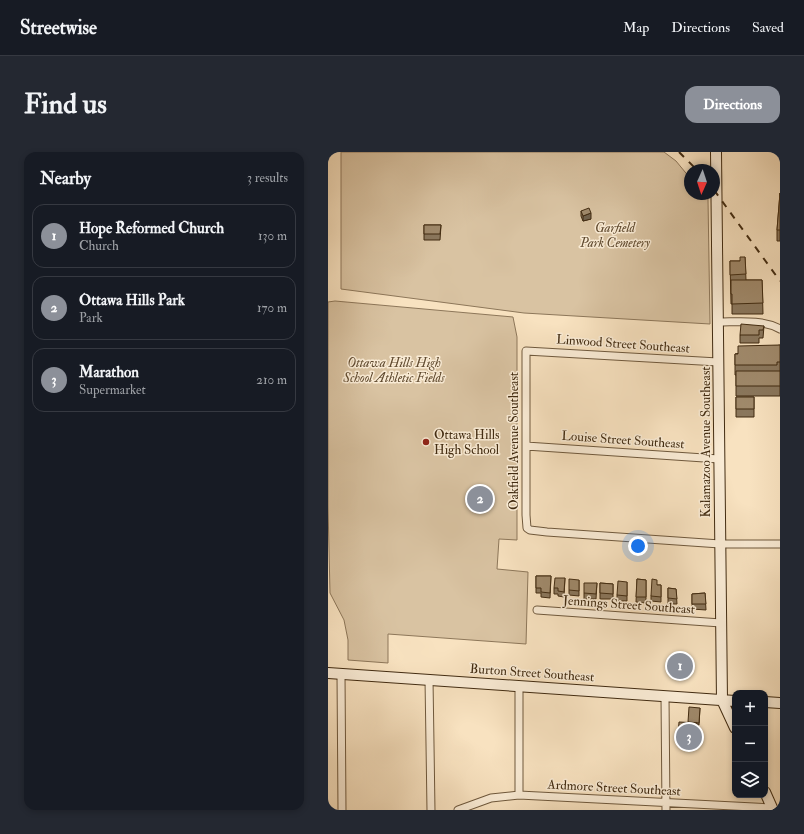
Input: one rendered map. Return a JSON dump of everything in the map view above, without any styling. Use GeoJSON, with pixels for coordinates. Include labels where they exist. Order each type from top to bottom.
{"type":"FeatureCollection","features":[{"type":"Feature","properties":{"kind":"main road","name":"Kalamazoo Avenue Southeast"},"geometry":{"type":"LineString","coordinates":[[716,152],[722,700],[734,726]]}},
{"type":"Feature","properties":{"kind":"main road","name":"Burton Street Southeast"},"geometry":{"type":"LineString","coordinates":[[328,673],[732,700]]}},
{"type":"Feature","properties":{"kind":"main road"},"geometry":{"type":"LineString","coordinates":[[768,702],[780,703]]}},
{"type":"Feature","properties":{"kind":"main road"},"geometry":{"type":"LineString","coordinates":[[768,798],[773,809]]}},
{"type":"Feature","properties":{"kind":"street"},"geometry":{"type":"LineString","coordinates":[[718,322],[762,323],[777,327]]}},
{"type":"Feature","properties":{"kind":"street","name":"Linwood Street Southeast"},"geometry":{"type":"LineString","coordinates":[[526,351],[718,362]]}},
{"type":"Feature","properties":{"kind":"street","name":"Oakfield Avenue Southeast"},"geometry":{"type":"LineString","coordinates":[[526,351],[527,528],[530,530],[555,533],[720,544]]}},
{"type":"Feature","properties":{"kind":"street","name":"Louise Street Southeast"},"geometry":{"type":"LineString","coordinates":[[526,446],[719,459]]}},
{"type":"Feature","properties":{"kind":"street"},"geometry":{"type":"LineString","coordinates":[[720,544],[780,544]]}},
{"type":"Feature","properties":{"kind":"street","name":"Jennings Street Southeast"},"geometry":{"type":"LineString","coordinates":[[537,610],[720,623]]}},
{"type":"Feature","properties":{"kind":"street"},"geometry":{"type":"LineString","coordinates":[[341,674],[342,810]]}},
{"type":"Feature","properties":{"kind":"street"},"geometry":{"type":"LineString","coordinates":[[429,679],[431,810]]}},
{"type":"Feature","properties":{"kind":"street"},"geometry":{"type":"LineString","coordinates":[[519,686],[519,795]]}},
{"type":"Feature","properties":{"kind":"street"},"geometry":{"type":"LineString","coordinates":[[665,696],[666,806]]}},
{"type":"Feature","properties":{"kind":"street","name":"Ardmore Street Southeast"},"geometry":{"type":"LineString","coordinates":[[458,810],[491,798],[519,795],[666,806],[773,809]]}},
{"type":"Feature","properties":{"kind":"green space","name":"Garfield Park Cemetery"},"geometry":{"type":"Polygon","coordinates":[[[341,152],[664,152],[676,161],[684,171],[684,200],[708,200],[710,324],[524,313],[341,289],[341,152]]]}},
{"type":"Feature","properties":{"kind":"green space","name":"Ottawa Hills High School Athletic Fields"},"geometry":{"type":"Polygon","coordinates":[[[335,301],[513,317],[517,337],[517,540],[499,539],[497,569],[528,572],[526,644],[388,634],[388,663],[348,660],[348,640],[344,620],[330,593],[328,506],[328,302],[335,301]]]}},
{"type":"Feature","properties":{"kind":"building"},"geometry":{"type":"Polygon","coordinates":[[[780,193],[780,230],[777,230],[780,193]]]}},
{"type":"Feature","properties":{"kind":"building"},"geometry":{"type":"Polygon","coordinates":[[[589,208],[591,213],[583,216],[581,211],[589,208]]]}},
{"type":"Feature","properties":{"kind":"building"},"geometry":{"type":"Polygon","coordinates":[[[424,225],[441,225],[440,234],[424,234],[424,225]]]}},
{"type":"Feature","properties":{"kind":"building"},"geometry":{"type":"Polygon","coordinates":[[[740,257],[745,257],[746,274],[730,275],[730,261],[740,261],[740,257]]]}},
{"type":"Feature","properties":{"kind":"building"},"geometry":{"type":"Polygon","coordinates":[[[731,280],[762,280],[763,303],[732,304],[731,280]]]}},
{"type":"Feature","properties":{"kind":"building"},"geometry":{"type":"Polygon","coordinates":[[[741,324],[764,326],[763,330],[759,330],[759,335],[740,335],[741,324]]]}},
{"type":"Feature","properties":{"kind":"building"},"geometry":{"type":"Polygon","coordinates":[[[780,345],[780,362],[777,362],[777,365],[735,365],[735,354],[738,354],[738,346],[780,345]]]}},
{"type":"Feature","properties":{"kind":"building"},"geometry":{"type":"Polygon","coordinates":[[[736,371],[780,371],[780,386],[736,386],[736,371]]]}},
{"type":"Feature","properties":{"kind":"building"},"geometry":{"type":"Polygon","coordinates":[[[736,397],[754,397],[754,409],[736,409],[736,397]]]}},
{"type":"Feature","properties":{"kind":"building"},"geometry":{"type":"Polygon","coordinates":[[[536,576],[551,576],[550,593],[541,592],[541,588],[536,588],[536,576]]]}},
{"type":"Feature","properties":{"kind":"building"},"geometry":{"type":"Polygon","coordinates":[[[555,578],[565,578],[564,592],[558,591],[558,588],[554,588],[555,578]]]}},
{"type":"Feature","properties":{"kind":"building"},"geometry":{"type":"Polygon","coordinates":[[[569,579],[579,580],[579,591],[569,590],[569,579]]]}},
{"type":"Feature","properties":{"kind":"building"},"geometry":{"type":"Polygon","coordinates":[[[637,579],[646,580],[646,597],[636,597],[637,579]]]}},
{"type":"Feature","properties":{"kind":"building"},"geometry":{"type":"Polygon","coordinates":[[[652,579],[657,580],[657,585],[661,585],[661,597],[651,596],[652,579]]]}},
{"type":"Feature","properties":{"kind":"building"},"geometry":{"type":"Polygon","coordinates":[[[618,581],[627,582],[627,596],[617,595],[618,581]]]}},
{"type":"Feature","properties":{"kind":"building"},"geometry":{"type":"Polygon","coordinates":[[[584,583],[597,583],[596,594],[584,593],[584,583]]]}},
{"type":"Feature","properties":{"kind":"building"},"geometry":{"type":"Polygon","coordinates":[[[600,583],[613,584],[613,594],[600,593],[600,583]]]}},
{"type":"Feature","properties":{"kind":"building"},"geometry":{"type":"Polygon","coordinates":[[[668,588],[676,589],[677,599],[668,598],[668,588]]]}},
{"type":"Feature","properties":{"kind":"building"},"geometry":{"type":"Polygon","coordinates":[[[705,593],[706,604],[692,604],[692,594],[705,593]]]}},
{"type":"Feature","properties":{"kind":"building"},"geometry":{"type":"Polygon","coordinates":[[[689,707],[700,708],[699,723],[688,722],[689,707]]]}},
{"type":"Feature","properties":{"kind":"building"},"geometry":{"type":"Polygon","coordinates":[[[679,722],[697,723],[696,737],[678,736],[679,722]]]}},
{"type":"Feature","properties":{"kind":"railway"},"geometry":{"type":"LineString","coordinates":[[679,152],[691,164]]}},
{"type":"Feature","properties":{"kind":"railway"},"geometry":{"type":"LineString","coordinates":[[720,198],[780,281]]}},
{"type":"Feature","properties":{"kind":"place","name":"Ottawa Hills High School"},"geometry":{"type":"Point","coordinates":[426,442]}},
{"type":"Feature","properties":{"kind":"place","name":"Ottawa Hills Park"},"geometry":{"type":"Point","coordinates":[480,499]}},
{"type":"Feature","properties":{"kind":"place","name":"Hope Reformed Church"},"geometry":{"type":"Point","coordinates":[680,666]}},
{"type":"Feature","properties":{"kind":"place","name":"Marathon"},"geometry":{"type":"Point","coordinates":[689,737]}}]}
